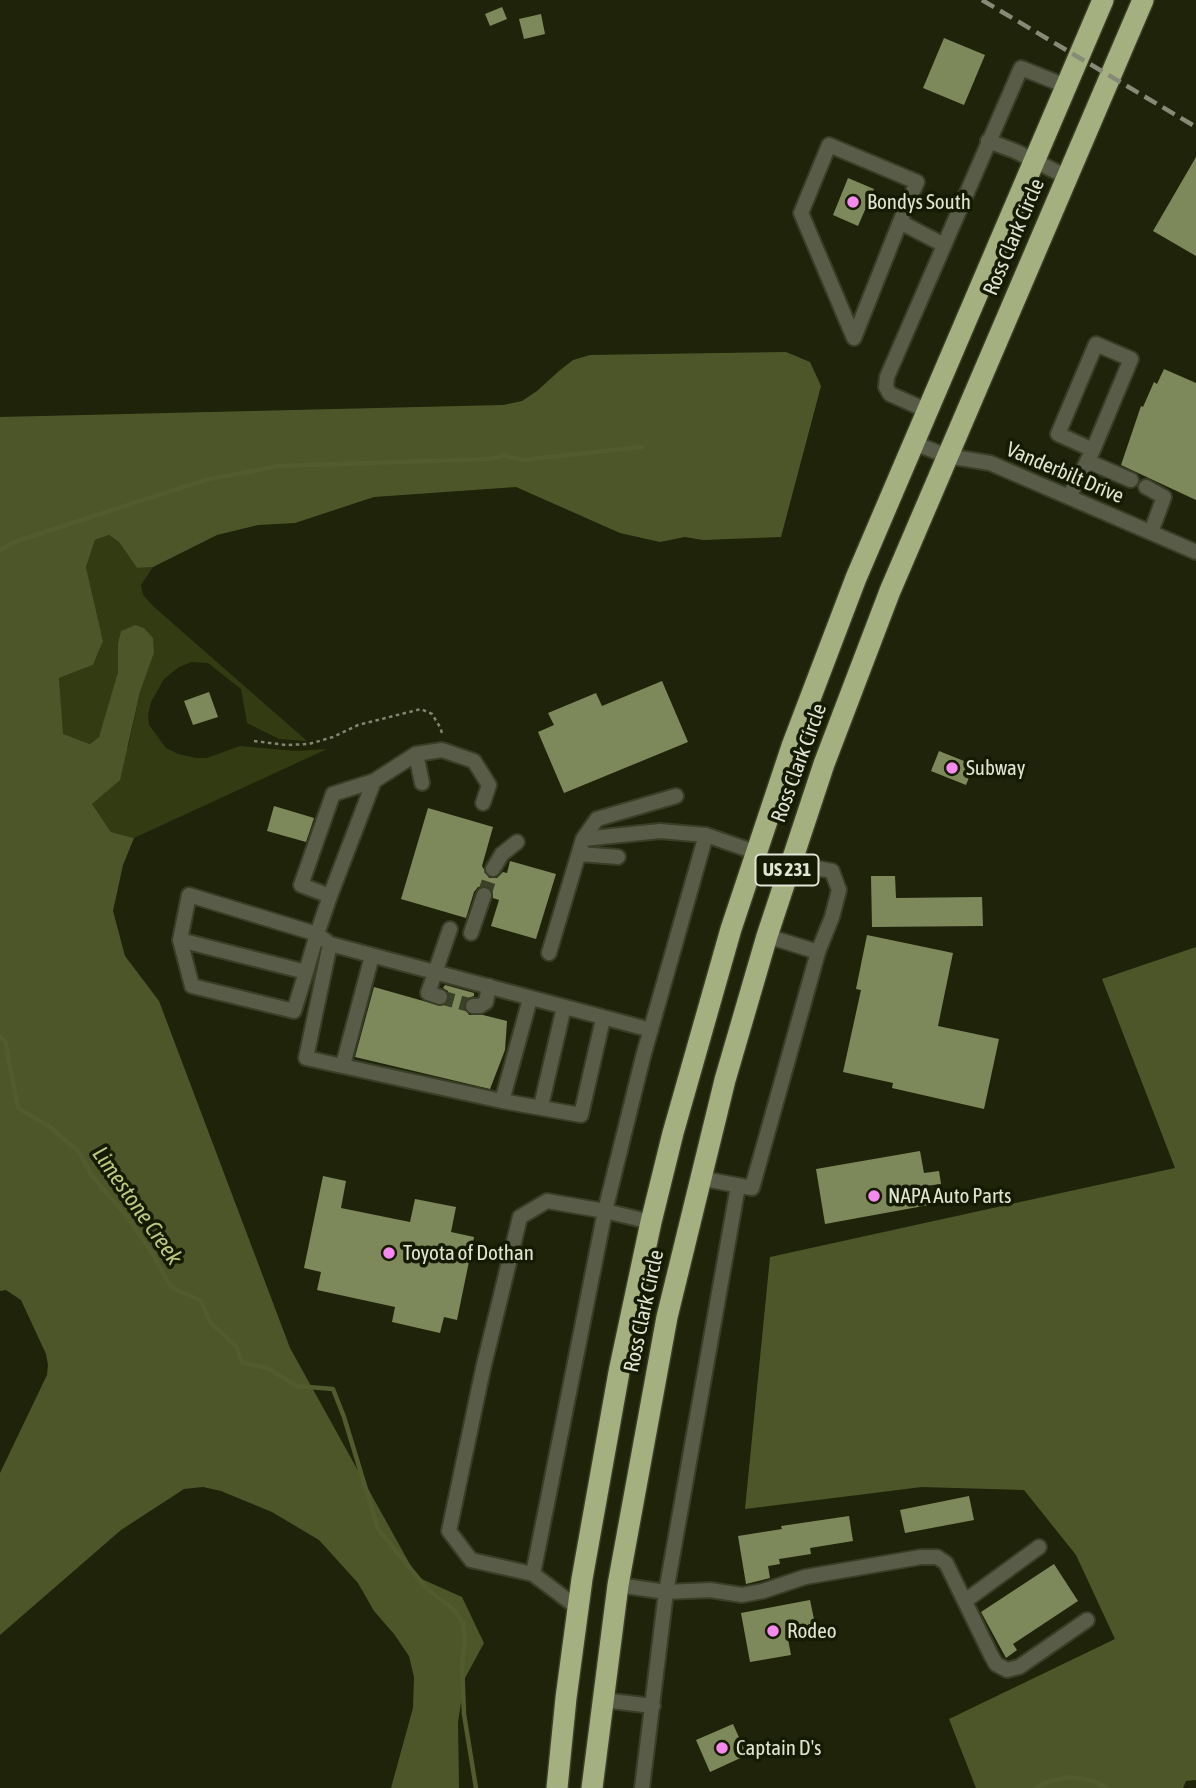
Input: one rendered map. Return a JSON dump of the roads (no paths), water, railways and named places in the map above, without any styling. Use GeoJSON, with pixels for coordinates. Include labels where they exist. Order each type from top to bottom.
{"type":"FeatureCollection","features":[{"type":"Feature","properties":{"kind":"highway","name":"Ross Clark Circle"},"geometry":{"type":"LineString","coordinates":[[556,1788],[582,1579],[616,1385],[650,1222],[692,1063],[755,852],[816,679],[1103,0]]}},
{"type":"Feature","properties":{"kind":"highway","name":"Ross Clark Circle"},"geometry":{"type":"LineString","coordinates":[[592,1788],[618,1585],[660,1350],[724,1080],[767,936],[850,691],[947,456],[1143,0]]}},
{"type":"Feature","properties":{"kind":"highway"},"geometry":{"type":"LineString","coordinates":[[816,679],[850,691]]}},
{"type":"Feature","properties":{"kind":"highway"},"geometry":{"type":"LineString","coordinates":[[755,852],[790,863]]}},
{"type":"Feature","properties":{"kind":"highway"},"geometry":{"type":"LineString","coordinates":[[650,1222],[687,1229]]}},
{"type":"Feature","properties":{"kind":"highway"},"geometry":{"type":"LineString","coordinates":[[582,1579],[618,1585]]}},
{"type":"Feature","properties":{"kind":"street"},"geometry":{"type":"LineString","coordinates":[[928,411],[890,394],[886,387],[887,377],[1021,68],[1066,86]]}},
{"type":"Feature","properties":{"kind":"street"},"geometry":{"type":"LineString","coordinates":[[988,141],[1067,177]]}},
{"type":"Feature","properties":{"kind":"street"},"geometry":{"type":"LineString","coordinates":[[829,145],[917,182],[900,222],[874,286],[854,338],[801,213],[829,145]]}},
{"type":"Feature","properties":{"kind":"street"},"geometry":{"type":"LineString","coordinates":[[900,222],[944,245]]}},
{"type":"Feature","properties":{"kind":"street"},"geometry":{"type":"LineString","coordinates":[[1069,497],[1090,455],[1131,359],[1096,344],[1058,435],[1090,455],[1131,480]]}},
{"type":"Feature","properties":{"kind":"street","name":"Vanderbilt Drive"},"geometry":{"type":"LineString","coordinates":[[914,443],[947,456],[990,463],[1196,552]]}},
{"type":"Feature","properties":{"kind":"street"},"geometry":{"type":"LineString","coordinates":[[1146,487],[1164,496],[1151,532]]}},
{"type":"Feature","properties":{"kind":"street"},"geometry":{"type":"LineString","coordinates":[[330,897],[301,885],[333,794],[374,781],[416,754],[442,750],[474,761],[489,785],[483,803]]}},
{"type":"Feature","properties":{"kind":"street"},"geometry":{"type":"LineString","coordinates":[[416,754],[422,783]]}},
{"type":"Feature","properties":{"kind":"street"},"geometry":{"type":"LineString","coordinates":[[374,781],[317,933],[294,1011],[192,986],[180,940],[189,895],[317,933],[330,944],[650,1030]]}},
{"type":"Feature","properties":{"kind":"street"},"geometry":{"type":"LineString","coordinates":[[549,953],[583,839],[597,819],[676,796]]}},
{"type":"Feature","properties":{"kind":"street"},"geometry":{"type":"LineString","coordinates":[[583,839],[660,831],[706,835],[755,852]]}},
{"type":"Feature","properties":{"kind":"street"},"geometry":{"type":"LineString","coordinates":[[533,1574],[605,1211],[650,1030],[706,835]]}},
{"type":"Feature","properties":{"kind":"street"},"geometry":{"type":"LineString","coordinates":[[493,869],[502,854],[517,842]]}},
{"type":"Feature","properties":{"kind":"street"},"geometry":{"type":"LineString","coordinates":[[579,854],[618,857]]}},
{"type":"Feature","properties":{"kind":"street"},"geometry":{"type":"LineString","coordinates":[[699,1178],[752,1188],[818,952],[832,917],[839,890],[832,871],[790,863]]}},
{"type":"Feature","properties":{"kind":"street"},"geometry":{"type":"LineString","coordinates":[[471,933],[484,895]]}},
{"type":"Feature","properties":{"kind":"street"},"geometry":{"type":"LineString","coordinates":[[440,997],[428,993],[450,929]]}},
{"type":"Feature","properties":{"kind":"street"},"geometry":{"type":"LineString","coordinates":[[767,936],[818,952]]}},
{"type":"Feature","properties":{"kind":"street"},"geometry":{"type":"LineString","coordinates":[[180,940],[306,972]]}},
{"type":"Feature","properties":{"kind":"street"},"geometry":{"type":"LineString","coordinates":[[330,944],[306,1058],[502,1101],[580,1115],[603,1019]]}},
{"type":"Feature","properties":{"kind":"street"},"geometry":{"type":"LineString","coordinates":[[342,1065],[373,956]]}},
{"type":"Feature","properties":{"kind":"street"},"geometry":{"type":"LineString","coordinates":[[472,1006],[480,1006],[486,1002],[488,986]]}},
{"type":"Feature","properties":{"kind":"street"},"geometry":{"type":"LineString","coordinates":[[502,1101],[530,999]]}},
{"type":"Feature","properties":{"kind":"street"},"geometry":{"type":"LineString","coordinates":[[541,1106],[564,1007]]}},
{"type":"Feature","properties":{"kind":"street"},"geometry":{"type":"LineString","coordinates":[[642,1788],[666,1592],[738,1186]]}},
{"type":"Feature","properties":{"kind":"street"},"geometry":{"type":"LineString","coordinates":[[578,1608],[533,1574],[471,1560],[449,1531],[483,1369],[520,1217],[547,1201],[650,1222]]}},
{"type":"Feature","properties":{"kind":"street"},"geometry":{"type":"LineString","coordinates":[[965,1601],[1039,1547]]}},
{"type":"Feature","properties":{"kind":"street"},"geometry":{"type":"LineString","coordinates":[[618,1585],[666,1592],[710,1590],[742,1595],[805,1577],[931,1556],[947,1563],[991,1656],[996,1664],[1006,1670],[1019,1667],[1087,1620]]}},
{"type":"Feature","properties":{"kind":"street"},"geometry":{"type":"LineString","coordinates":[[602,1700],[653,1706]]}},
{"type":"Feature","properties":{"kind":"waterway"},"geometry":{"type":"LineString","coordinates":[[0,550],[17,541],[205,480],[278,466],[491,459],[504,455],[521,460],[642,447]]}},
{"type":"Feature","properties":{"kind":"waterway","name":"Limestone Creek"},"geometry":{"type":"LineString","coordinates":[[0,1037],[5,1041],[18,1108],[50,1127],[79,1152],[92,1176],[126,1215],[152,1253],[171,1287],[201,1301],[211,1323],[237,1347],[242,1363],[268,1368],[296,1386],[333,1389],[378,1529],[427,1589],[453,1609],[463,1623],[464,1714],[476,1788]]}},
{"type":"Feature","properties":{"kind":"waterway","name":"Limestone Creek"},"geometry":{"type":"LineString","coordinates":[[1036,1788],[1050,1781],[1070,1777],[1094,1781],[1107,1788]]}},
{"type":"Feature","properties":{"kind":"tunnel"},"geometry":{"type":"LineString","coordinates":[[484,895],[493,869]]}},
{"type":"Feature","properties":{"kind":"tunnel"},"geometry":{"type":"LineString","coordinates":[[440,997],[473,1006]]}},
{"type":"Feature","properties":{"kind":"railway"},"geometry":{"type":"LineString","coordinates":[[982,0],[1196,127]]}},
{"type":"Feature","properties":{"kind":"place","name":"Bondys South"},"geometry":{"type":"Point","coordinates":[853,202]}},
{"type":"Feature","properties":{"kind":"place","name":"Subway"},"geometry":{"type":"Point","coordinates":[952,768]}},
{"type":"Feature","properties":{"kind":"place","name":"NAPA Auto Parts"},"geometry":{"type":"Point","coordinates":[874,1196]}},
{"type":"Feature","properties":{"kind":"place","name":"Toyota of Dothan"},"geometry":{"type":"Point","coordinates":[389,1253]}},
{"type":"Feature","properties":{"kind":"place","name":"Rodeo"},"geometry":{"type":"Point","coordinates":[773,1631]}},
{"type":"Feature","properties":{"kind":"place","name":"Captain D's"},"geometry":{"type":"Point","coordinates":[722,1748]}}]}
